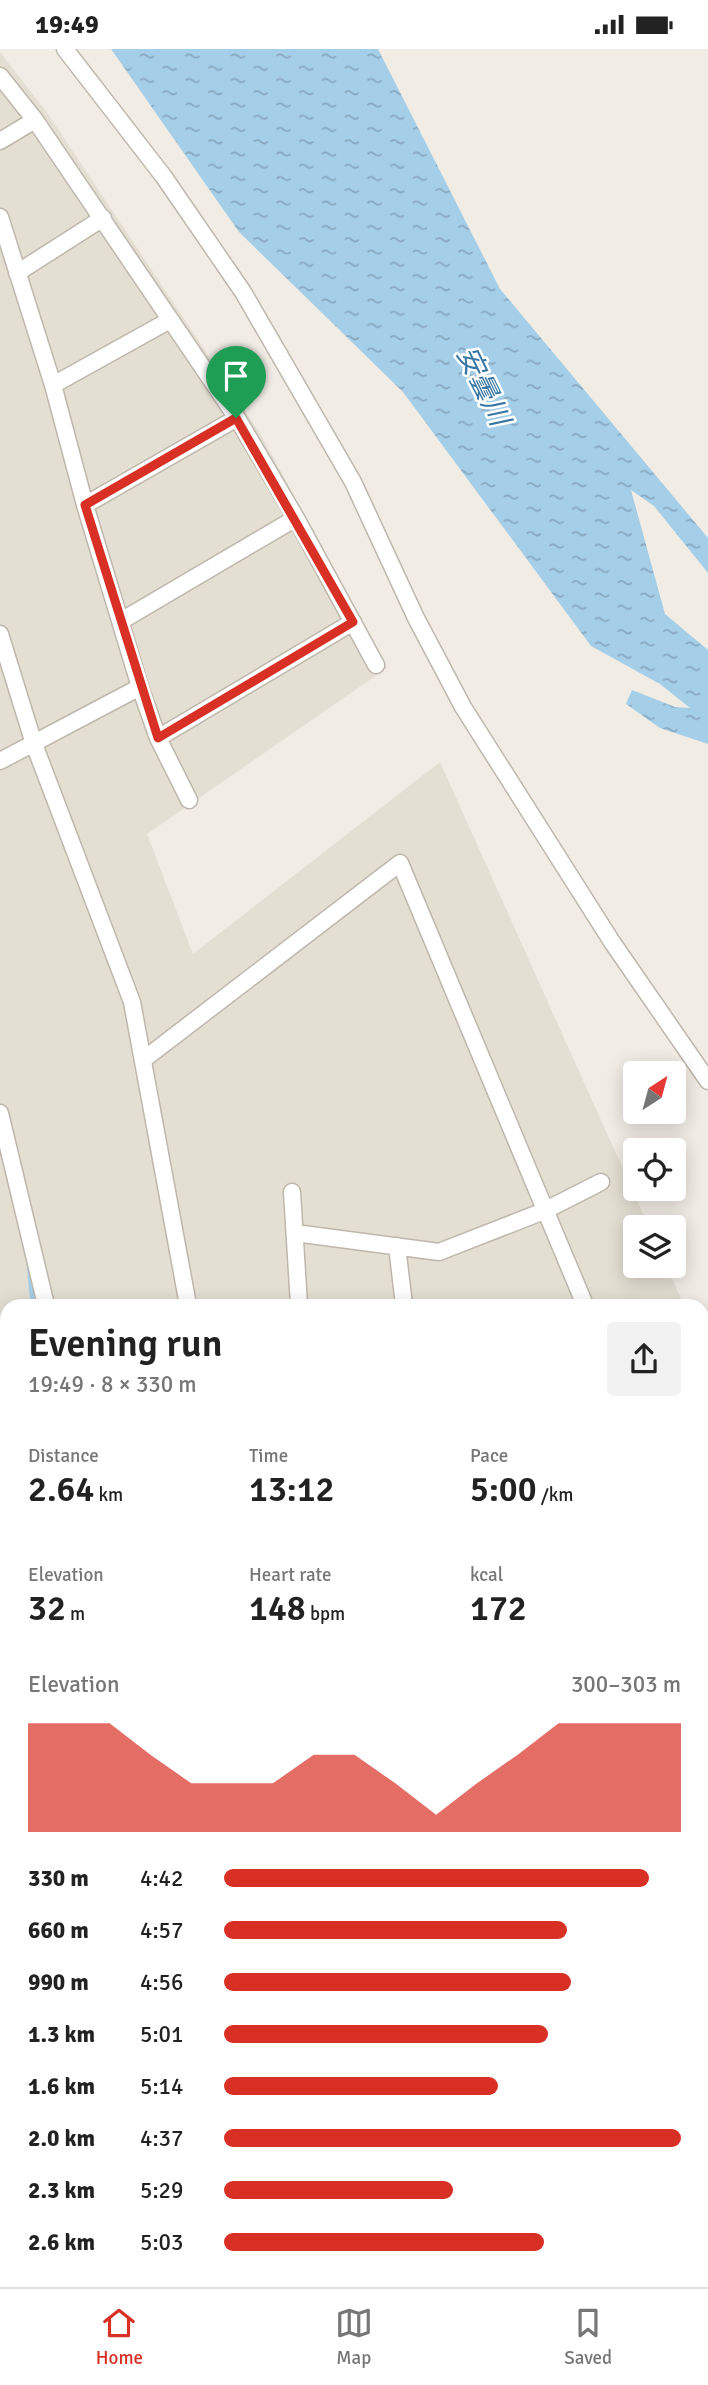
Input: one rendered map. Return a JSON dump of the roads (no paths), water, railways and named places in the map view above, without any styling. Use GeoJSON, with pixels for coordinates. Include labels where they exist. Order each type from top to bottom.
{"type":"FeatureCollection","features":[{"type":"Feature","properties":{"kind":"street"},"geometry":{"type":"LineString","coordinates":[[65,49],[164,177],[243,292],[353,482],[416,618],[463,707],[605,931],[708,1081]]}},
{"type":"Feature","properties":{"kind":"street"},"geometry":{"type":"LineString","coordinates":[[0,76],[35,120],[103,218],[236,418],[296,518],[376,665]]}},
{"type":"Feature","properties":{"kind":"street"},"geometry":{"type":"LineString","coordinates":[[0,141],[35,120]]}},
{"type":"Feature","properties":{"kind":"street"},"geometry":{"type":"LineString","coordinates":[[0,217],[53,385],[85,505],[140,687],[158,738],[188,800]]}},
{"type":"Feature","properties":{"kind":"street"},"geometry":{"type":"LineString","coordinates":[[17,273],[103,218]]}},
{"type":"Feature","properties":{"kind":"street"},"geometry":{"type":"LineString","coordinates":[[53,385],[170,320]]}},
{"type":"Feature","properties":{"kind":"street"},"geometry":{"type":"LineString","coordinates":[[85,505],[236,418]]}},
{"type":"Feature","properties":{"kind":"street"},"geometry":{"type":"LineString","coordinates":[[121,621],[296,518]]}},
{"type":"Feature","properties":{"kind":"street"},"geometry":{"type":"LineString","coordinates":[[158,738],[353,622]]}},
{"type":"Feature","properties":{"kind":"street"},"geometry":{"type":"LineString","coordinates":[[0,634],[34,744],[132,1002],[187,1299]]}},
{"type":"Feature","properties":{"kind":"street"},"geometry":{"type":"LineString","coordinates":[[0,761],[140,687]]}},
{"type":"Feature","properties":{"kind":"street"},"geometry":{"type":"LineString","coordinates":[[143,1060],[400,863],[582,1299]]}},
{"type":"Feature","properties":{"kind":"street"},"geometry":{"type":"LineString","coordinates":[[0,1113],[45,1299]]}},
{"type":"Feature","properties":{"kind":"street"},"geometry":{"type":"LineString","coordinates":[[295,1233],[439,1252],[544,1211],[601,1182]]}},
{"type":"Feature","properties":{"kind":"street"},"geometry":{"type":"LineString","coordinates":[[292,1192],[299,1299]]}},
{"type":"Feature","properties":{"kind":"street"},"geometry":{"type":"LineString","coordinates":[[397,1246],[403,1299]]}},
{"type":"Feature","properties":{"kind":"water","name":"安曇川"},"geometry":{"type":"Polygon","coordinates":[[[111,49],[378,49],[500,289],[708,538],[708,573],[654,506],[631,490],[665,614],[708,650],[708,744],[660,728],[626,704],[632,690],[675,707],[690,708],[660,684],[591,646],[403,392],[239,232],[111,49]]]}},
{"type":"Feature","properties":{"kind":"waterway"},"geometry":{"type":"LineString","coordinates":[[29,1264],[32,1299]]}}]}
